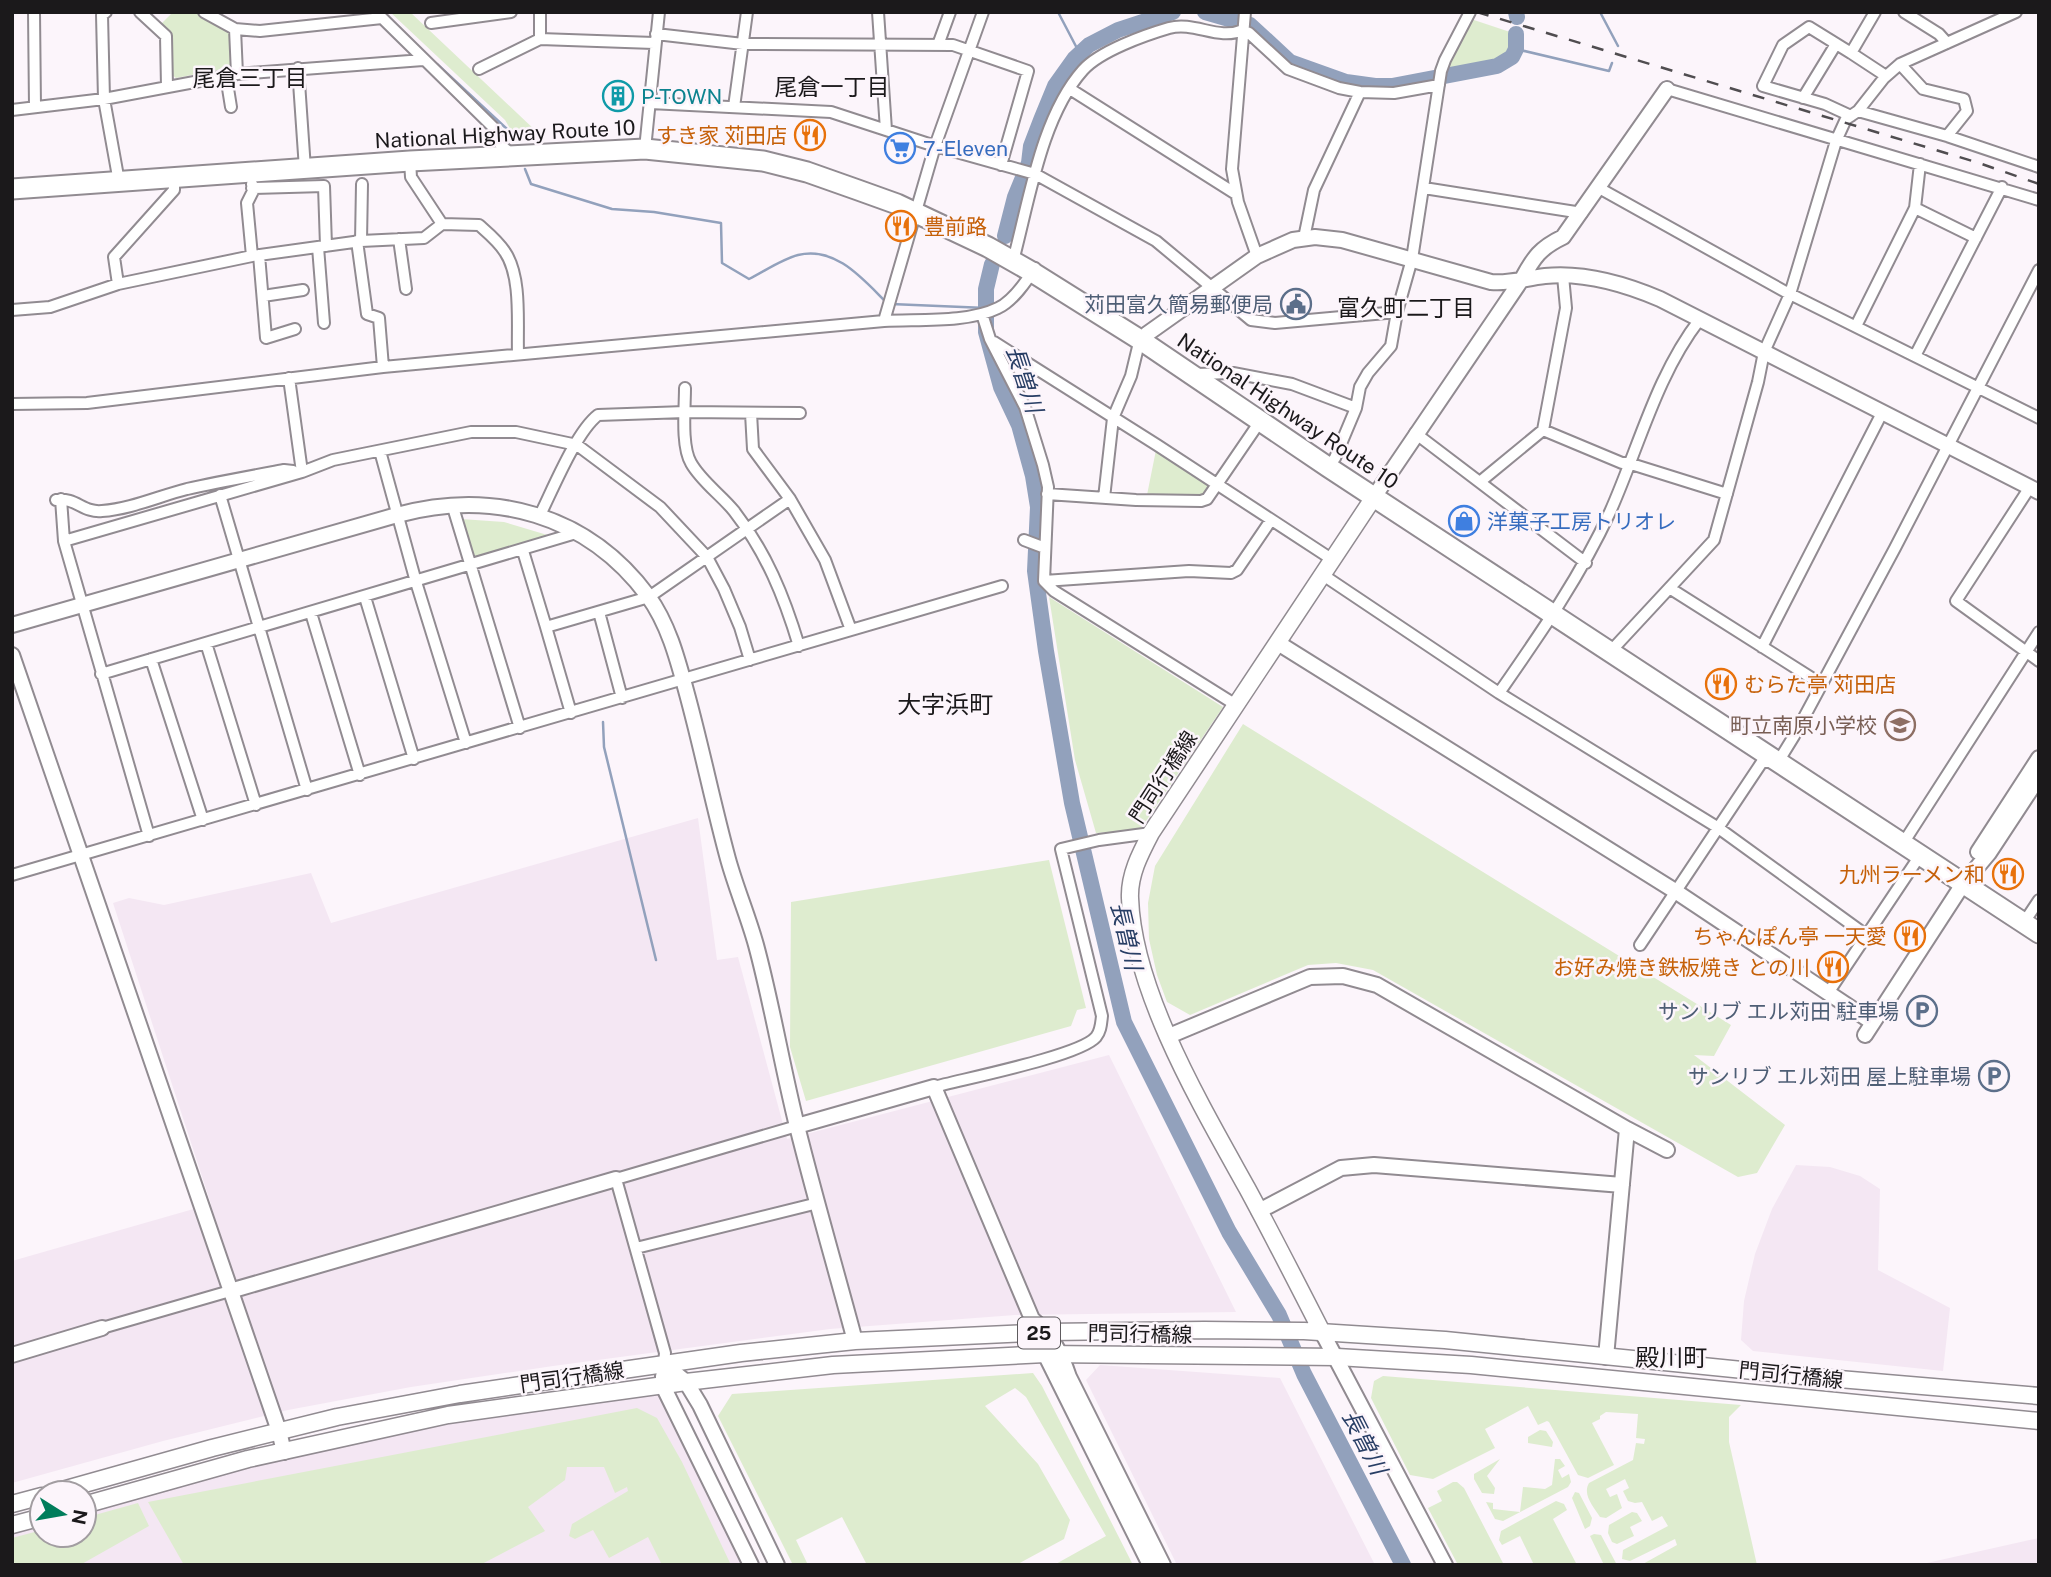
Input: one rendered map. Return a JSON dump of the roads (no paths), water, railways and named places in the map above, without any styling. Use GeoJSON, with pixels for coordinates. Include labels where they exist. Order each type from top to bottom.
{"type":"FeatureCollection","features":[{"type":"Feature","properties":{"kind":"highway","name":"National Highway Route 10"},"geometry":{"type":"LineString","coordinates":[[304,164],[410,161],[601,139],[645,144],[698,142],[775,154],[860,178],[917,209],[981,234],[1145,337],[1261,420],[1377,491],[1905,841],[2034,919]]}},
{"type":"Feature","properties":{"kind":"highway","name":"National Highway Route 10"},"geometry":{"type":"LineString","coordinates":[[12,189],[174,173],[251,175],[304,164],[506,149]]}},
{"type":"Feature","properties":{"kind":"highway","name":"National Highway Route 10"},"geometry":{"type":"LineString","coordinates":[[12,177],[118,177]]}},
{"type":"Feature","properties":{"kind":"highway","name":"National Highway Route 10"},"geometry":{"type":"LineString","coordinates":[[1197,374],[1331,463]]}},
{"type":"Feature","properties":{"kind":"highway","name":"National Highway Route 10"},"geometry":{"type":"LineString","coordinates":[[1905,841],[1919,857],[1966,878]]}},
{"type":"Feature","properties":{"kind":"main road","name":"門司行橋線"},"geometry":{"type":"LineString","coordinates":[[1323,1334],[1205,1111],[1169,1036],[1142,962],[1129,896],[1137,861],[1150,833],[1377,491]]}},
{"type":"Feature","properties":{"kind":"main road","name":"門司行橋線"},"geometry":{"type":"LineString","coordinates":[[98,1480],[337,1417],[460,1394],[741,1353],[855,1341],[1048,1332],[1204,1330],[1445,1340],[2039,1396]]}},
{"type":"Feature","properties":{"kind":"main road","name":"門司行橋線"},"geometry":{"type":"LineString","coordinates":[[98,1501],[248,1459],[448,1415],[833,1365],[1053,1354],[1338,1357],[1485,1367],[2039,1421]]}},
{"type":"Feature","properties":{"kind":"street"},"geometry":{"type":"LineString","coordinates":[[34,12],[34,107]]}},
{"type":"Feature","properties":{"kind":"street"},"geometry":{"type":"LineString","coordinates":[[106,12],[102,15],[104,99],[118,177]]}},
{"type":"Feature","properties":{"kind":"street"},"geometry":{"type":"LineString","coordinates":[[139,12],[166,36],[167,87]]}},
{"type":"Feature","properties":{"kind":"street"},"geometry":{"type":"LineString","coordinates":[[204,12],[235,29],[260,31],[379,15],[494,128],[506,149]]}},
{"type":"Feature","properties":{"kind":"street"},"geometry":{"type":"LineString","coordinates":[[432,23],[511,12]]}},
{"type":"Feature","properties":{"kind":"street"},"geometry":{"type":"LineString","coordinates":[[540,12],[540,39]]}},
{"type":"Feature","properties":{"kind":"street"},"geometry":{"type":"LineString","coordinates":[[645,144],[659,12]]}},
{"type":"Feature","properties":{"kind":"street"},"geometry":{"type":"LineString","coordinates":[[734,107],[747,12]]}},
{"type":"Feature","properties":{"kind":"street"},"geometry":{"type":"LineString","coordinates":[[878,12],[886,130]]}},
{"type":"Feature","properties":{"kind":"street"},"geometry":{"type":"LineString","coordinates":[[938,45],[950,12]]}},
{"type":"Feature","properties":{"kind":"street"},"geometry":{"type":"LineString","coordinates":[[884,321],[935,146],[983,12]]}},
{"type":"Feature","properties":{"kind":"street"},"geometry":{"type":"LineString","coordinates":[[1245,12],[1232,169],[1236,194],[1257,256]]}},
{"type":"Feature","properties":{"kind":"street"},"geometry":{"type":"LineString","coordinates":[[1331,463],[1356,408],[1360,387],[1391,346],[1396,312],[1412,259],[1440,79],[1445,60],[1470,12]]}},
{"type":"Feature","properties":{"kind":"street"},"geometry":{"type":"LineString","coordinates":[[1851,53],[1875,12]]}},
{"type":"Feature","properties":{"kind":"street"},"geometry":{"type":"LineString","coordinates":[[1904,12],[1939,34],[1947,43]]}},
{"type":"Feature","properties":{"kind":"street"},"geometry":{"type":"LineString","coordinates":[[1614,648],[1714,540],[1764,352],[1790,294],[1836,141],[1846,119],[1855,113],[1886,76],[1900,64],[1997,16],[2016,12]]}},
{"type":"Feature","properties":{"kind":"street"},"geometry":{"type":"LineString","coordinates":[[1014,257],[1035,174],[1059,108],[1084,69],[1119,47],[1184,25],[1231,35],[1242,30],[1250,33],[1288,69],[1339,88],[1394,93],[1440,79]]}},
{"type":"Feature","properties":{"kind":"street"},"geometry":{"type":"LineString","coordinates":[[1886,76],[1809,27],[1783,45],[1763,86],[1947,136],[2039,167]]}},
{"type":"Feature","properties":{"kind":"street"},"geometry":{"type":"LineString","coordinates":[[231,107],[235,29]]}},
{"type":"Feature","properties":{"kind":"street"},"geometry":{"type":"LineString","coordinates":[[478,69],[540,39],[655,38],[743,44],[953,45],[1028,71],[1001,165]]}},
{"type":"Feature","properties":{"kind":"street"},"geometry":{"type":"LineString","coordinates":[[1803,98],[1836,44]]}},
{"type":"Feature","properties":{"kind":"street"},"geometry":{"type":"LineString","coordinates":[[12,110],[104,99],[231,75],[423,60]]}},
{"type":"Feature","properties":{"kind":"street"},"geometry":{"type":"LineString","coordinates":[[1900,64],[1923,89],[1964,99],[1967,111],[1947,136]]}},
{"type":"Feature","properties":{"kind":"street"},"geometry":{"type":"LineString","coordinates":[[298,68],[304,164]]}},
{"type":"Feature","properties":{"kind":"street"},"geometry":{"type":"LineString","coordinates":[[1070,89],[1236,194]]}},
{"type":"Feature","properties":{"kind":"street"},"geometry":{"type":"LineString","coordinates":[[1377,491],[1533,259],[1545,246],[1563,237],[1667,89],[2039,200]]}},
{"type":"Feature","properties":{"kind":"street"},"geometry":{"type":"LineString","coordinates":[[1304,238],[1314,190],[1360,92]]}},
{"type":"Feature","properties":{"kind":"street"},"geometry":{"type":"LineString","coordinates":[[650,103],[831,112],[935,146],[1035,174],[1156,241],[1251,320],[1275,323],[1396,312]]}},
{"type":"Feature","properties":{"kind":"street"},"geometry":{"type":"LineString","coordinates":[[410,161],[411,177],[442,224]]}},
{"type":"Feature","properties":{"kind":"street"},"geometry":{"type":"LineString","coordinates":[[1856,326],[1915,208],[1920,164]]}},
{"type":"Feature","properties":{"kind":"street"},"geometry":{"type":"LineString","coordinates":[[118,284],[114,257],[174,190],[174,173]]}},
{"type":"Feature","properties":{"kind":"street"},"geometry":{"type":"LineString","coordinates":[[295,329],[266,338],[247,203],[251,175],[324,186],[324,323]]}},
{"type":"Feature","properties":{"kind":"street"},"geometry":{"type":"LineString","coordinates":[[362,184],[359,241],[368,314],[379,318],[383,367]]}},
{"type":"Feature","properties":{"kind":"street"},"geometry":{"type":"LineString","coordinates":[[1915,356],[2002,187]]}},
{"type":"Feature","properties":{"kind":"street"},"geometry":{"type":"LineString","coordinates":[[1424,188],[1581,212]]}},
{"type":"Feature","properties":{"kind":"street"},"geometry":{"type":"LineString","coordinates":[[1599,188],[1790,294],[2039,418]]}},
{"type":"Feature","properties":{"kind":"street"},"geometry":{"type":"LineString","coordinates":[[1915,208],[1976,239]]}},
{"type":"Feature","properties":{"kind":"street"},"geometry":{"type":"LineString","coordinates":[[12,310],[50,307],[118,284],[255,256],[359,241],[424,238],[442,224],[479,225],[499,243],[512,264],[516,284],[518,354]]}},
{"type":"Feature","properties":{"kind":"street"},"geometry":{"type":"LineString","coordinates":[[1104,498],[1113,418],[1131,376],[1138,347],[1145,337],[1257,256],[1274,247],[1304,238],[1342,240],[1491,282],[1504,283],[1546,275],[1604,280],[1629,286],[1699,319],[2034,490],[1956,601],[2039,661]]}},
{"type":"Feature","properties":{"kind":"street"},"geometry":{"type":"LineString","coordinates":[[400,239],[406,289]]}},
{"type":"Feature","properties":{"kind":"street"},"geometry":{"type":"LineString","coordinates":[[12,404],[87,403],[383,367],[884,321],[966,317],[1001,307],[1023,285],[1034,269]]}},
{"type":"Feature","properties":{"kind":"street"},"geometry":{"type":"LineString","coordinates":[[1640,946],[1762,762],[1780,758],[1948,447],[2039,270]]}},
{"type":"Feature","properties":{"kind":"street"},"geometry":{"type":"LineString","coordinates":[[1481,481],[1543,430],[1566,308],[1563,276]]}},
{"type":"Feature","properties":{"kind":"street"},"geometry":{"type":"LineString","coordinates":[[262,296],[303,290]]}},
{"type":"Feature","properties":{"kind":"street"},"geometry":{"type":"LineString","coordinates":[[982,314],[990,339],[1025,407],[1043,465],[1047,494],[1042,547],[1044,581],[1054,591],[1236,705]]}},
{"type":"Feature","properties":{"kind":"street"},"geometry":{"type":"LineString","coordinates":[[1499,693],[1586,563],[1681,343],[1699,319]]}},
{"type":"Feature","properties":{"kind":"street"},"geometry":{"type":"LineString","coordinates":[[990,339],[1333,560]]}},
{"type":"Feature","properties":{"kind":"street"},"geometry":{"type":"LineString","coordinates":[[1197,374],[1233,373],[1292,384],[1356,408]]}},
{"type":"Feature","properties":{"kind":"street"},"geometry":{"type":"LineString","coordinates":[[289,378],[302,472]]}},
{"type":"Feature","properties":{"kind":"street"},"geometry":{"type":"LineString","coordinates":[[685,388],[685,446],[690,462],[723,497],[747,528],[770,565],[799,646]]}},
{"type":"Feature","properties":{"kind":"street"},"geometry":{"type":"LineString","coordinates":[[540,515],[577,445],[591,421],[598,415],[685,412],[800,413]]}},
{"type":"Feature","properties":{"kind":"street"},"geometry":{"type":"LineString","coordinates":[[751,413],[753,449],[790,499],[825,560],[851,630]]}},
{"type":"Feature","properties":{"kind":"street"},"geometry":{"type":"LineString","coordinates":[[1762,647],[1882,413]]}},
{"type":"Feature","properties":{"kind":"street"},"geometry":{"type":"LineString","coordinates":[[1047,494],[1201,501],[1206,499],[1261,420]]}},
{"type":"Feature","properties":{"kind":"street"},"geometry":{"type":"LineString","coordinates":[[1543,430],[1622,463],[1727,494]]}},
{"type":"Feature","properties":{"kind":"street"},"geometry":{"type":"LineString","coordinates":[[64,541],[302,472],[333,460],[471,432],[516,432],[577,445],[660,507],[707,557],[740,627],[750,660]]}},
{"type":"Feature","properties":{"kind":"street"},"geometry":{"type":"LineString","coordinates":[[1415,433],[1586,563]]}},
{"type":"Feature","properties":{"kind":"street"},"geometry":{"type":"LineString","coordinates":[[380,451],[416,582],[466,744]]}},
{"type":"Feature","properties":{"kind":"street"},"geometry":{"type":"LineString","coordinates":[[149,836],[64,541],[58,500],[71,499],[85,508],[99,512],[186,490],[284,470],[302,472]]}},
{"type":"Feature","properties":{"kind":"street"},"geometry":{"type":"LineString","coordinates":[[219,495],[261,628],[307,790]]}},
{"type":"Feature","properties":{"kind":"street"},"geometry":{"type":"LineString","coordinates":[[545,627],[649,597],[790,499]]}},
{"type":"Feature","properties":{"kind":"street"},"geometry":{"type":"LineString","coordinates":[[452,504],[520,728]]}},
{"type":"Feature","properties":{"kind":"street"},"geometry":{"type":"LineString","coordinates":[[12,625],[397,514],[452,504],[499,505],[540,515],[602,550],[624,569],[649,597],[666,627],[683,680],[728,861],[756,944],[797,1126],[855,1341]]}},
{"type":"Feature","properties":{"kind":"street"},"geometry":{"type":"LineString","coordinates":[[1044,581],[1189,571],[1231,573],[1237,570],[1271,520]]}},
{"type":"Feature","properties":{"kind":"street"},"geometry":{"type":"LineString","coordinates":[[101,674],[523,551],[576,533]]}},
{"type":"Feature","properties":{"kind":"street"},"geometry":{"type":"LineString","coordinates":[[1024,540],[1042,547]]}},
{"type":"Feature","properties":{"kind":"street"},"geometry":{"type":"LineString","coordinates":[[523,551],[571,713]]}},
{"type":"Feature","properties":{"kind":"street"},"geometry":{"type":"LineString","coordinates":[[1323,575],[1499,693],[1717,827],[1866,935]]}},
{"type":"Feature","properties":{"kind":"street"},"geometry":{"type":"LineString","coordinates":[[12,875],[1002,586]]}},
{"type":"Feature","properties":{"kind":"street"},"geometry":{"type":"LineString","coordinates":[[1671,589],[1821,684]]}},
{"type":"Feature","properties":{"kind":"street"},"geometry":{"type":"LineString","coordinates":[[365,597],[414,759]]}},
{"type":"Feature","properties":{"kind":"street"},"geometry":{"type":"LineString","coordinates":[[598,612],[622,698]]}},
{"type":"Feature","properties":{"kind":"street"},"geometry":{"type":"LineString","coordinates":[[311,613],[360,775]]}},
{"type":"Feature","properties":{"kind":"street"},"geometry":{"type":"LineString","coordinates":[[1905,841],[2039,632]]}},
{"type":"Feature","properties":{"kind":"street"},"geometry":{"type":"LineString","coordinates":[[206,643],[256,805]]}},
{"type":"Feature","properties":{"kind":"street"},"geometry":{"type":"LineString","coordinates":[[1278,643],[1675,891],[1828,993],[1869,1028],[1966,878],[2039,758]]}},
{"type":"Feature","properties":{"kind":"street"},"geometry":{"type":"LineString","coordinates":[[12,655],[284,1452]]}},
{"type":"Feature","properties":{"kind":"street"},"geometry":{"type":"LineString","coordinates":[[151,659],[203,820]]}},
{"type":"Feature","properties":{"kind":"street"},"geometry":{"type":"LineString","coordinates":[[1966,878],[1989,853],[2039,777]]}},
{"type":"Feature","properties":{"kind":"street"},"geometry":{"type":"LineString","coordinates":[[12,1354],[933,1087],[1078,1049],[1097,1036],[1102,1016],[1061,849],[1099,840],[1150,833]]}},
{"type":"Feature","properties":{"kind":"street"},"geometry":{"type":"LineString","coordinates":[[1828,993],[1919,857]]}},
{"type":"Feature","properties":{"kind":"street"},"geometry":{"type":"LineString","coordinates":[[1169,1036],[1310,977],[1343,976],[1377,985],[1667,1150]]}},
{"type":"Feature","properties":{"kind":"street"},"geometry":{"type":"LineString","coordinates":[[933,1087],[1032,1319],[1048,1332],[1053,1354],[1150,1565]]}},
{"type":"Feature","properties":{"kind":"street"},"geometry":{"type":"LineString","coordinates":[[1606,1357],[1627,1129]]}},
{"type":"Feature","properties":{"kind":"street"},"geometry":{"type":"LineString","coordinates":[[1259,1211],[1341,1168],[1355,1165],[1622,1185]]}},
{"type":"Feature","properties":{"kind":"street"},"geometry":{"type":"LineString","coordinates":[[615,1179],[665,1353],[663,1385],[751,1565]]}},
{"type":"Feature","properties":{"kind":"street"},"geometry":{"type":"LineString","coordinates":[[636,1248],[818,1203]]}},
{"type":"Feature","properties":{"kind":"street"},"geometry":{"type":"LineString","coordinates":[[1323,1334],[1338,1357],[1356,1398],[1445,1565]]}},
{"type":"Feature","properties":{"kind":"street"},"geometry":{"type":"LineString","coordinates":[[1053,1354],[1069,1377],[1163,1565]]}},
{"type":"Feature","properties":{"kind":"street"},"geometry":{"type":"LineString","coordinates":[[664,1364],[686,1382],[700,1405],[776,1565]]}},
{"type":"Feature","properties":{"kind":"waterway"},"geometry":{"type":"LineString","coordinates":[[1058,12],[1080,54]]}},
{"type":"Feature","properties":{"kind":"waterway","name":"長曽川"},"geometry":{"type":"LineString","coordinates":[[1005,236],[1041,120],[1055,86],[1075,58],[1089,45],[1118,30],[1173,12]]}},
{"type":"Feature","properties":{"kind":"waterway","name":"長曽川"},"geometry":{"type":"LineString","coordinates":[[1205,12],[1250,25],[1290,62],[1346,82],[1375,86],[1392,86],[1497,66],[1512,57],[1516,49],[1516,34]]}},
{"type":"Feature","properties":{"kind":"waterway","name":"長曽川"},"geometry":{"type":"LineString","coordinates":[[1516,12],[1517,17]]}},
{"type":"Feature","properties":{"kind":"waterway"},"geometry":{"type":"LineString","coordinates":[[1600,12],[1618,46]]}},
{"type":"Feature","properties":{"kind":"waterway"},"geometry":{"type":"LineString","coordinates":[[1516,49],[1609,71],[1612,63]]}},
{"type":"Feature","properties":{"kind":"waterway"},"geometry":{"type":"LineString","coordinates":[[437,64],[508,130]]}},
{"type":"Feature","properties":{"kind":"waterway"},"geometry":{"type":"LineString","coordinates":[[525,169],[531,184],[612,209],[654,212],[721,223],[722,263],[749,279],[798,255],[824,255],[847,266],[885,301]]}},
{"type":"Feature","properties":{"kind":"waterway","name":"長曽川"},"geometry":{"type":"LineString","coordinates":[[992,264],[986,289],[986,332],[1001,387],[1019,425],[1033,476],[1038,507],[1035,571],[1046,651],[1072,803],[1124,1022],[1229,1232],[1279,1315],[1304,1374],[1403,1565]]}},
{"type":"Feature","properties":{"kind":"waterway"},"geometry":{"type":"LineString","coordinates":[[891,304],[986,308]]}},
{"type":"Feature","properties":{"kind":"waterway"},"geometry":{"type":"LineString","coordinates":[[603,722],[604,747],[656,960]]}},
{"type":"Feature","properties":{"kind":"railway"},"geometry":{"type":"LineString","coordinates":[[1477,12],[1979,163],[2039,184]]}},
{"type":"Feature","properties":{"kind":"place","name":"P-TOWN"},"geometry":{"type":"Point","coordinates":[618,96]}},
{"type":"Feature","properties":{"kind":"place","name":"すき家 苅田店"},"geometry":{"type":"Point","coordinates":[810,135]}},
{"type":"Feature","properties":{"kind":"place","name":"7-Eleven"},"geometry":{"type":"Point","coordinates":[900,148]}},
{"type":"Feature","properties":{"kind":"place","name":"豊前路"},"geometry":{"type":"Point","coordinates":[901,226]}},
{"type":"Feature","properties":{"kind":"place","name":"苅田富久簡易郵便局"},"geometry":{"type":"Point","coordinates":[1296,304]}},
{"type":"Feature","properties":{"kind":"place","name":"洋菓子工房トリオレ"},"geometry":{"type":"Point","coordinates":[1464,521]}},
{"type":"Feature","properties":{"kind":"place","name":"むらた亭 苅田店"},"geometry":{"type":"Point","coordinates":[1721,684]}},
{"type":"Feature","properties":{"kind":"place","name":"町立南原小学校"},"geometry":{"type":"Point","coordinates":[1900,725]}},
{"type":"Feature","properties":{"kind":"place","name":"九州ラーメン和"},"geometry":{"type":"Point","coordinates":[2008,874]}},
{"type":"Feature","properties":{"kind":"place","name":"ちゃんぽん亭 一天愛"},"geometry":{"type":"Point","coordinates":[1910,936]}},
{"type":"Feature","properties":{"kind":"place","name":"お好み焼き鉄板焼き との川"},"geometry":{"type":"Point","coordinates":[1833,967]}},
{"type":"Feature","properties":{"kind":"place","name":"サンリブ エル苅田 駐車場"},"geometry":{"type":"Point","coordinates":[1922,1011]}},
{"type":"Feature","properties":{"kind":"place","name":"サンリブ エル苅田 屋上駐車場"},"geometry":{"type":"Point","coordinates":[1994,1076]}},
{"type":"Feature","properties":{"kind":"district","name":"尾倉三丁目"},"geometry":{"type":"Point","coordinates":[250,77]}},
{"type":"Feature","properties":{"kind":"district","name":"尾倉一丁目"},"geometry":{"type":"Point","coordinates":[832,86]}},
{"type":"Feature","properties":{"kind":"district","name":"富久町二丁目"},"geometry":{"type":"Point","coordinates":[1406,307]}},
{"type":"Feature","properties":{"kind":"district","name":"大字浜町"},"geometry":{"type":"Point","coordinates":[945,704]}},
{"type":"Feature","properties":{"kind":"district","name":"殿川町"},"geometry":{"type":"Point","coordinates":[1671,1357]}}]}
